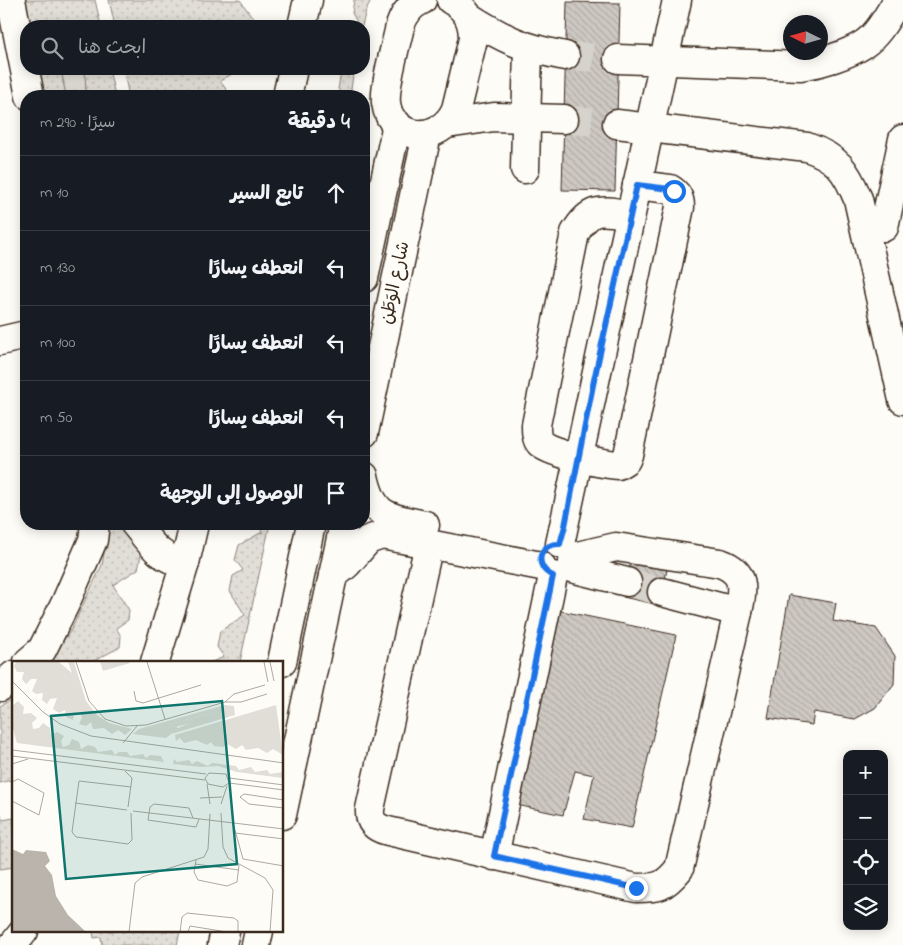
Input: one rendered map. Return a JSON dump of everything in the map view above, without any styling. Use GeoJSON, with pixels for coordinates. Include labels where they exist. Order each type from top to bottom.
{"type":"FeatureCollection","features":[{"type":"Feature","properties":{"kind":"street"},"geometry":{"type":"LineString","coordinates":[[11,0],[20,45]]}},
{"type":"Feature","properties":{"kind":"street"},"geometry":{"type":"LineString","coordinates":[[303,20],[308,0]]}},
{"type":"Feature","properties":{"kind":"street"},"geometry":{"type":"LineString","coordinates":[[422,0],[409,8],[400,26],[386,93],[388,110],[396,124],[410,132],[437,129],[494,117],[564,119]]}},
{"type":"Feature","properties":{"kind":"street"},"geometry":{"type":"LineString","coordinates":[[494,856],[663,62],[677,0],[682,0]]}},
{"type":"Feature","properties":{"kind":"street"},"geometry":{"type":"LineString","coordinates":[[618,59],[801,66],[822,63],[865,43],[882,25],[898,0]]}},
{"type":"Feature","properties":{"kind":"street"},"geometry":{"type":"LineString","coordinates":[[459,5],[508,40],[528,48],[565,56]]}},
{"type":"Feature","properties":{"kind":"street","name":"شارع الوَطَن"},"geometry":{"type":"LineString","coordinates":[[370,407],[437,129],[456,109],[473,39],[472,24],[459,5]]}},
{"type":"Feature","properties":{"kind":"street"},"geometry":{"type":"LineString","coordinates":[[525,169],[528,48]]}},
{"type":"Feature","properties":{"kind":"street"},"geometry":{"type":"LineString","coordinates":[[26,75],[29,90]]}},
{"type":"Feature","properties":{"kind":"street"},"geometry":{"type":"LineString","coordinates":[[288,90],[292,75]]}},
{"type":"Feature","properties":{"kind":"street","name":"شارع الوَطَن"},"geometry":{"type":"LineString","coordinates":[[370,249],[396,124]]}},
{"type":"Feature","properties":{"kind":"street"},"geometry":{"type":"LineString","coordinates":[[617,124],[808,147],[822,152],[837,162],[848,176],[858,199],[884,226]]}},
{"type":"Feature","properties":{"kind":"street"},"geometry":{"type":"LineString","coordinates":[[903,139],[884,226],[903,400]]}},
{"type":"Feature","properties":{"kind":"street"},"geometry":{"type":"LineString","coordinates":[[630,215],[608,211],[587,215],[575,233],[536,425],[539,443],[546,448],[578,458],[618,465],[626,460],[628,455],[680,206],[679,198],[670,189],[637,185]]}},
{"type":"Feature","properties":{"kind":"street"},"geometry":{"type":"LineString","coordinates":[[0,340],[20,336]]}},
{"type":"Feature","properties":{"kind":"street"},"geometry":{"type":"LineString","coordinates":[[370,498],[381,512],[391,517],[557,560],[627,582]]}},
{"type":"Feature","properties":{"kind":"street"},"geometry":{"type":"LineString","coordinates":[[29,661],[42,650],[65,604],[94,540],[95,530]]}},
{"type":"Feature","properties":{"kind":"street"},"geometry":{"type":"LineString","coordinates":[[139,530],[162,556],[185,564]]}},
{"type":"Feature","properties":{"kind":"street"},"geometry":{"type":"LineString","coordinates":[[155,661],[185,564],[193,530]]}},
{"type":"Feature","properties":{"kind":"street"},"geometry":{"type":"LineString","coordinates":[[282,661],[311,530]]}},
{"type":"Feature","properties":{"kind":"street"},"geometry":{"type":"LineString","coordinates":[[284,806],[343,530]]}},
{"type":"Feature","properties":{"kind":"street"},"geometry":{"type":"LineString","coordinates":[[333,576],[347,564],[363,544],[375,537],[389,536],[429,544],[557,560],[616,547],[720,563],[729,566],[737,573],[742,584],[738,612],[683,853],[679,869],[666,883],[651,888],[636,888],[379,829],[372,823],[370,817],[429,544]]}},
{"type":"Feature","properties":{"kind":"street"},"geometry":{"type":"LineString","coordinates":[[662,592],[738,612]]}},
{"type":"Feature","properties":{"kind":"street"},"geometry":{"type":"LineString","coordinates":[[0,687],[12,677]]}},
{"type":"Feature","properties":{"kind":"street"},"geometry":{"type":"LineString","coordinates":[[13,945],[23,932]]}},
{"type":"Feature","properties":{"kind":"street"},"geometry":{"type":"LineString","coordinates":[[222,945],[225,932]]}},
{"type":"Feature","properties":{"kind":"street"},"geometry":{"type":"LineString","coordinates":[[256,945],[259,932]]}},
{"type":"Feature","properties":{"kind":"green space"},"geometry":{"type":"Polygon","coordinates":[[[25,0],[95,0],[100,20],[29,20],[25,0]]]}},
{"type":"Feature","properties":{"kind":"green space"},"geometry":{"type":"Polygon","coordinates":[[[109,0],[240,0],[254,20],[114,20],[109,0]]]}},
{"type":"Feature","properties":{"kind":"green space"},"geometry":{"type":"Polygon","coordinates":[[[354,0],[371,0],[364,20],[356,20],[352,13],[354,0]]]}},
{"type":"Feature","properties":{"kind":"green space"},"geometry":{"type":"Polygon","coordinates":[[[40,75],[62,75],[65,90],[44,90],[40,75]]]}},
{"type":"Feature","properties":{"kind":"green space"},"geometry":{"type":"Polygon","coordinates":[[[62,75],[85,75],[86,90],[65,90],[62,75]]]}},
{"type":"Feature","properties":{"kind":"green space"},"geometry":{"type":"Polygon","coordinates":[[[85,75],[110,75],[114,90],[86,90],[85,75]]]}},
{"type":"Feature","properties":{"kind":"green space"},"geometry":{"type":"Polygon","coordinates":[[[124,75],[230,75],[220,81],[227,90],[128,90],[124,75]]]}},
{"type":"Feature","properties":{"kind":"green space"},"geometry":{"type":"Polygon","coordinates":[[[340,75],[353,75],[351,90],[338,89],[340,75]]]}},
{"type":"Feature","properties":{"kind":"green space"},"geometry":{"type":"Polygon","coordinates":[[[108,530],[127,530],[142,550],[138,569],[113,585],[129,610],[128,620],[116,628],[121,636],[120,647],[94,661],[46,661],[70,632],[102,565],[108,530]]]}},
{"type":"Feature","properties":{"kind":"green space"},"geometry":{"type":"Polygon","coordinates":[[[261,530],[269,530],[240,661],[214,661],[224,657],[217,647],[220,631],[245,615],[230,591],[233,576],[243,570],[235,560],[239,545],[262,532],[261,530]]]}},
{"type":"Feature","properties":{"kind":"green space"},"geometry":{"type":"Polygon","coordinates":[[[12,699],[12,780],[0,783],[0,706],[12,699]]]}},
{"type":"Feature","properties":{"kind":"green space"},"geometry":{"type":"Polygon","coordinates":[[[0,811],[2,820],[12,818],[12,867],[0,869],[0,811]]]}},
{"type":"Feature","properties":{"kind":"green space"},"geometry":{"type":"Polygon","coordinates":[[[93,932],[180,932],[177,945],[102,945],[101,937],[94,938],[93,932]]]}},
{"type":"Feature","properties":{"kind":"building"},"geometry":{"type":"Polygon","coordinates":[[[567,2],[620,3],[615,191],[562,190],[567,2]]]}},
{"type":"Feature","properties":{"kind":"building"},"geometry":{"type":"Polygon","coordinates":[[[631,561],[667,570],[659,605],[623,597],[631,561]]]}},
{"type":"Feature","properties":{"kind":"building"},"geometry":{"type":"Polygon","coordinates":[[[789,595],[836,603],[833,621],[876,628],[895,656],[894,684],[875,708],[855,719],[814,712],[812,725],[768,718],[789,595]]]}},
{"type":"Feature","properties":{"kind":"building"},"geometry":{"type":"Polygon","coordinates":[[[557,610],[676,635],[632,828],[584,819],[594,775],[575,771],[563,815],[512,804],[557,610]]]}},
{"type":"Feature","properties":{"kind":"tunnel"},"geometry":{"type":"LineString","coordinates":[[565,56],[618,59]]}},
{"type":"Feature","properties":{"kind":"tunnel"},"geometry":{"type":"LineString","coordinates":[[564,119],[617,124]]}},
{"type":"Feature","properties":{"kind":"tunnel"},"geometry":{"type":"LineString","coordinates":[[627,582],[662,592]]}},
{"type":"Feature","properties":{"kind":"route"},"geometry":{"type":"LineString","coordinates":[[636,888],[494,856],[553,576],[544,571],[541,566],[541,555],[551,544],[560,544],[565,526],[594,380],[637,185],[674,191]]}}]}
